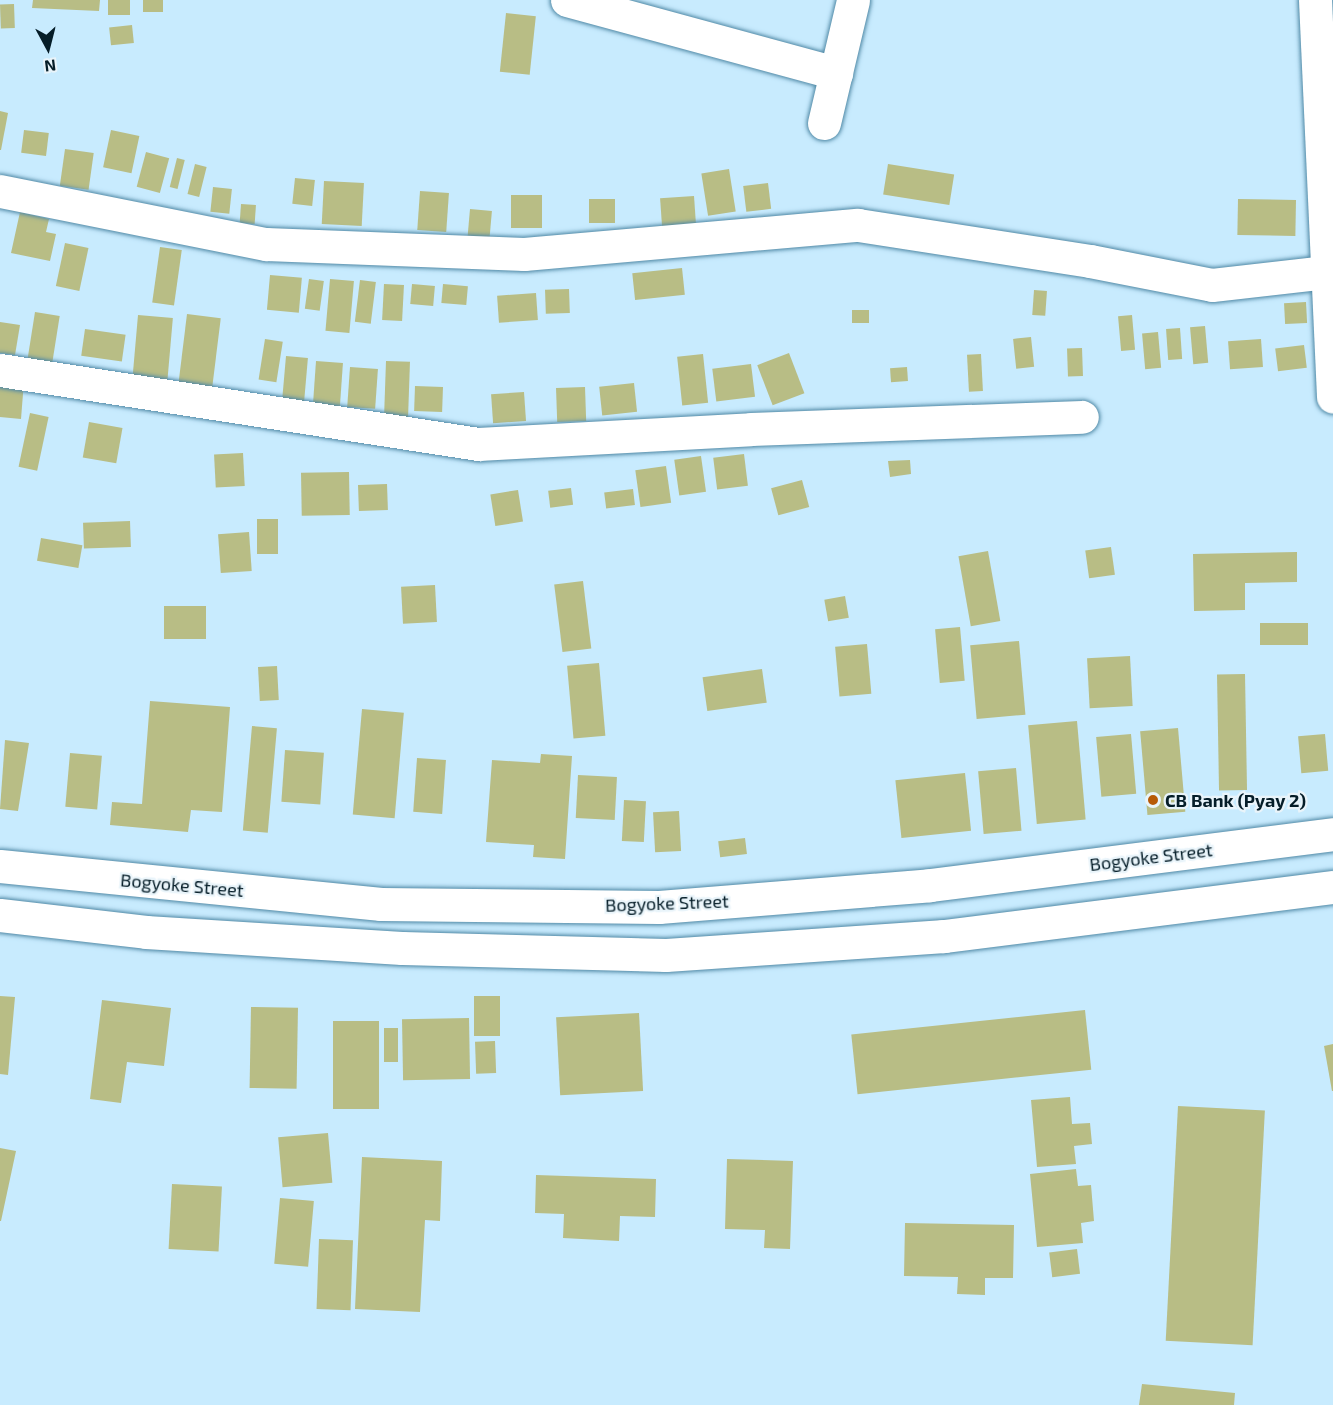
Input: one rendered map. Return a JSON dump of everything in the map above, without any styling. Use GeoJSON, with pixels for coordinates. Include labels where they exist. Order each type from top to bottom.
{"type":"FeatureCollection","features":[{"type":"Feature","properties":{"kind":"street"},"geometry":{"type":"LineString","coordinates":[[567,0],[836,73]]}},
{"type":"Feature","properties":{"kind":"street"},"geometry":{"type":"LineString","coordinates":[[824,123],[853,0]]}},
{"type":"Feature","properties":{"kind":"street"},"geometry":{"type":"LineString","coordinates":[[1315,0],[1327,180],[1326,272],[1333,397]]}},
{"type":"Feature","properties":{"kind":"street"},"geometry":{"type":"LineString","coordinates":[[0,191],[266,244],[524,254],[858,225],[1090,261],[1212,285],[1326,272]]}},
{"type":"Feature","properties":{"kind":"street"},"geometry":{"type":"LineString","coordinates":[[0,370],[478,444],[751,429],[1082,417]]}},
{"type":"Feature","properties":{"kind":"street","name":"Bogyoke Street"},"geometry":{"type":"LineString","coordinates":[[0,866],[381,904],[659,907],[930,885],[1333,834]]}},
{"type":"Feature","properties":{"kind":"street"},"geometry":{"type":"LineString","coordinates":[[0,915],[146,932],[378,947],[666,955],[944,936],[1333,887]]}},
{"type":"Feature","properties":{"kind":"building"},"geometry":{"type":"Polygon","coordinates":[[[33,0],[100,0],[99,11],[32,8],[33,0]]]}},
{"type":"Feature","properties":{"kind":"building"},"geometry":{"type":"Polygon","coordinates":[[[108,0],[130,0],[130,15],[108,15],[108,0]]]}},
{"type":"Feature","properties":{"kind":"building"},"geometry":{"type":"Polygon","coordinates":[[[143,0],[163,0],[163,12],[143,12],[143,0]]]}},
{"type":"Feature","properties":{"kind":"building"},"geometry":{"type":"Polygon","coordinates":[[[0,4],[14,4],[15,28],[1,28],[0,4]]]}},
{"type":"Feature","properties":{"kind":"building"},"geometry":{"type":"Polygon","coordinates":[[[506,13],[536,16],[530,75],[500,72],[506,13]]]}},
{"type":"Feature","properties":{"kind":"building"},"geometry":{"type":"Polygon","coordinates":[[[132,25],[134,43],[111,45],[109,27],[132,25]]]}},
{"type":"Feature","properties":{"kind":"building"},"geometry":{"type":"Polygon","coordinates":[[[0,111],[8,113],[1,150],[0,150],[0,111]]]}},
{"type":"Feature","properties":{"kind":"building"},"geometry":{"type":"Polygon","coordinates":[[[24,130],[49,133],[46,156],[21,153],[24,130]]]}},
{"type":"Feature","properties":{"kind":"building"},"geometry":{"type":"Polygon","coordinates":[[[111,130],[139,136],[131,173],[103,167],[111,130]]]}},
{"type":"Feature","properties":{"kind":"building"},"geometry":{"type":"Polygon","coordinates":[[[65,149],[94,153],[89,190],[60,186],[65,149]]]}},
{"type":"Feature","properties":{"kind":"building"},"geometry":{"type":"Polygon","coordinates":[[[146,152],[169,158],[160,193],[137,187],[146,152]]]}},
{"type":"Feature","properties":{"kind":"building"},"geometry":{"type":"Polygon","coordinates":[[[177,158],[185,160],[178,189],[170,187],[177,158]]]}},
{"type":"Feature","properties":{"kind":"building"},"geometry":{"type":"Polygon","coordinates":[[[195,164],[207,167],[199,197],[188,194],[195,164]]]}},
{"type":"Feature","properties":{"kind":"building"},"geometry":{"type":"Polygon","coordinates":[[[888,164],[954,174],[949,205],[883,195],[888,164]]]}},
{"type":"Feature","properties":{"kind":"building"},"geometry":{"type":"Polygon","coordinates":[[[729,169],[736,211],[708,216],[701,173],[729,169]]]}},
{"type":"Feature","properties":{"kind":"building"},"geometry":{"type":"Polygon","coordinates":[[[295,178],[315,180],[312,206],[292,204],[295,178]]]}},
{"type":"Feature","properties":{"kind":"building"},"geometry":{"type":"Polygon","coordinates":[[[324,181],[364,183],[362,226],[322,224],[324,181]]]}},
{"type":"Feature","properties":{"kind":"building"},"geometry":{"type":"Polygon","coordinates":[[[768,183],[771,209],[746,212],[743,186],[768,183]]]}},
{"type":"Feature","properties":{"kind":"building"},"geometry":{"type":"Polygon","coordinates":[[[213,187],[232,189],[229,214],[210,212],[213,187]]]}},
{"type":"Feature","properties":{"kind":"building"},"geometry":{"type":"Polygon","coordinates":[[[420,191],[449,193],[446,232],[417,230],[420,191]]]}},
{"type":"Feature","properties":{"kind":"building"},"geometry":{"type":"Polygon","coordinates":[[[511,195],[542,195],[542,228],[511,228],[511,195]]]}},
{"type":"Feature","properties":{"kind":"building"},"geometry":{"type":"Polygon","coordinates":[[[694,196],[696,227],[662,229],[660,198],[694,196]]]}},
{"type":"Feature","properties":{"kind":"building"},"geometry":{"type":"Polygon","coordinates":[[[589,199],[615,199],[615,223],[589,223],[589,199]]]}},
{"type":"Feature","properties":{"kind":"building"},"geometry":{"type":"Polygon","coordinates":[[[1238,199],[1296,200],[1295,236],[1237,235],[1238,199]]]}},
{"type":"Feature","properties":{"kind":"building"},"geometry":{"type":"Polygon","coordinates":[[[241,204],[256,205],[255,224],[240,223],[241,204]]]}},
{"type":"Feature","properties":{"kind":"building"},"geometry":{"type":"Polygon","coordinates":[[[470,209],[492,211],[489,239],[468,237],[470,209]]]}},
{"type":"Feature","properties":{"kind":"building"},"geometry":{"type":"Polygon","coordinates":[[[20,212],[49,219],[46,232],[56,234],[50,261],[11,253],[20,212]]]}},
{"type":"Feature","properties":{"kind":"building"},"geometry":{"type":"Polygon","coordinates":[[[65,243],[88,248],[79,291],[56,286],[65,243]]]}},
{"type":"Feature","properties":{"kind":"building"},"geometry":{"type":"Polygon","coordinates":[[[160,247],[182,250],[174,306],[152,302],[160,247]]]}},
{"type":"Feature","properties":{"kind":"building"},"geometry":{"type":"Polygon","coordinates":[[[682,268],[685,295],[635,300],[632,273],[682,268]]]}},
{"type":"Feature","properties":{"kind":"building"},"geometry":{"type":"Polygon","coordinates":[[[270,275],[302,278],[299,313],[267,310],[270,275]]]}},
{"type":"Feature","properties":{"kind":"building"},"geometry":{"type":"Polygon","coordinates":[[[309,279],[324,281],[320,311],[305,309],[309,279]]]}},
{"type":"Feature","properties":{"kind":"building"},"geometry":{"type":"Polygon","coordinates":[[[330,279],[354,281],[349,333],[325,331],[330,279]]]}},
{"type":"Feature","properties":{"kind":"building"},"geometry":{"type":"Polygon","coordinates":[[[360,280],[376,282],[371,324],[355,322],[360,280]]]}},
{"type":"Feature","properties":{"kind":"building"},"geometry":{"type":"Polygon","coordinates":[[[384,284],[404,285],[402,321],[382,320],[384,284]]]}},
{"type":"Feature","properties":{"kind":"building"},"geometry":{"type":"Polygon","coordinates":[[[412,284],[435,286],[433,306],[410,304],[412,284]]]}},
{"type":"Feature","properties":{"kind":"building"},"geometry":{"type":"Polygon","coordinates":[[[443,284],[468,286],[466,305],[441,303],[443,284]]]}},
{"type":"Feature","properties":{"kind":"building"},"geometry":{"type":"Polygon","coordinates":[[[569,289],[570,313],[546,314],[545,290],[569,289]]]}},
{"type":"Feature","properties":{"kind":"building"},"geometry":{"type":"Polygon","coordinates":[[[1034,290],[1047,291],[1045,316],[1032,315],[1034,290]]]}},
{"type":"Feature","properties":{"kind":"building"},"geometry":{"type":"Polygon","coordinates":[[[536,293],[538,320],[499,323],[497,296],[536,293]]]}},
{"type":"Feature","properties":{"kind":"building"},"geometry":{"type":"Polygon","coordinates":[[[1306,302],[1307,323],[1285,324],[1284,303],[1306,302]]]}},
{"type":"Feature","properties":{"kind":"building"},"geometry":{"type":"Polygon","coordinates":[[[852,310],[869,310],[869,323],[852,323],[852,310]]]}},
{"type":"Feature","properties":{"kind":"building"},"geometry":{"type":"Polygon","coordinates":[[[35,312],[60,316],[52,365],[27,361],[35,312]]]}},
{"type":"Feature","properties":{"kind":"building"},"geometry":{"type":"Polygon","coordinates":[[[187,314],[221,318],[212,392],[178,387],[187,314]]]}},
{"type":"Feature","properties":{"kind":"building"},"geometry":{"type":"Polygon","coordinates":[[[138,315],[173,318],[167,382],[132,379],[138,315]]]}},
{"type":"Feature","properties":{"kind":"building"},"geometry":{"type":"Polygon","coordinates":[[[1132,315],[1135,350],[1121,351],[1118,316],[1132,315]]]}},
{"type":"Feature","properties":{"kind":"building"},"geometry":{"type":"Polygon","coordinates":[[[0,322],[20,325],[15,355],[0,353],[0,322]]]}},
{"type":"Feature","properties":{"kind":"building"},"geometry":{"type":"Polygon","coordinates":[[[1205,326],[1208,363],[1193,364],[1190,327],[1205,326]]]}},
{"type":"Feature","properties":{"kind":"building"},"geometry":{"type":"Polygon","coordinates":[[[1180,328],[1182,359],[1168,360],[1166,329],[1180,328]]]}},
{"type":"Feature","properties":{"kind":"building"},"geometry":{"type":"Polygon","coordinates":[[[85,329],[126,335],[122,361],[81,356],[85,329]]]}},
{"type":"Feature","properties":{"kind":"building"},"geometry":{"type":"Polygon","coordinates":[[[1158,332],[1161,368],[1145,369],[1142,333],[1158,332]]]}},
{"type":"Feature","properties":{"kind":"building"},"geometry":{"type":"Polygon","coordinates":[[[1031,337],[1034,367],[1016,369],[1013,339],[1031,337]]]}},
{"type":"Feature","properties":{"kind":"building"},"geometry":{"type":"Polygon","coordinates":[[[265,339],[283,342],[276,382],[259,379],[265,339]]]}},
{"type":"Feature","properties":{"kind":"building"},"geometry":{"type":"Polygon","coordinates":[[[1261,339],[1263,367],[1230,369],[1228,341],[1261,339]]]}},
{"type":"Feature","properties":{"kind":"building"},"geometry":{"type":"Polygon","coordinates":[[[1304,345],[1307,368],[1278,371],[1275,349],[1304,345]]]}},
{"type":"Feature","properties":{"kind":"building"},"geometry":{"type":"Polygon","coordinates":[[[1082,348],[1083,376],[1068,377],[1067,349],[1082,348]]]}},
{"type":"Feature","properties":{"kind":"building"},"geometry":{"type":"Polygon","coordinates":[[[789,353],[804,393],[773,405],[757,365],[789,353]]]}},
{"type":"Feature","properties":{"kind":"building"},"geometry":{"type":"Polygon","coordinates":[[[703,354],[708,403],[682,405],[677,357],[703,354]]]}},
{"type":"Feature","properties":{"kind":"building"},"geometry":{"type":"Polygon","coordinates":[[[981,354],[983,391],[969,392],[967,355],[981,354]]]}},
{"type":"Feature","properties":{"kind":"building"},"geometry":{"type":"Polygon","coordinates":[[[286,356],[308,358],[304,406],[282,404],[286,356]]]}},
{"type":"Feature","properties":{"kind":"building"},"geometry":{"type":"Polygon","coordinates":[[[316,361],[343,363],[339,413],[313,411],[316,361]]]}},
{"type":"Feature","properties":{"kind":"building"},"geometry":{"type":"Polygon","coordinates":[[[386,361],[410,362],[408,420],[384,419],[386,361]]]}},
{"type":"Feature","properties":{"kind":"building"},"geometry":{"type":"Polygon","coordinates":[[[751,364],[755,397],[716,402],[712,369],[751,364]]]}},
{"type":"Feature","properties":{"kind":"building"},"geometry":{"type":"Polygon","coordinates":[[[350,367],[378,369],[375,409],[347,407],[350,367]]]}},
{"type":"Feature","properties":{"kind":"building"},"geometry":{"type":"Polygon","coordinates":[[[907,367],[908,381],[891,382],[890,368],[907,367]]]}},
{"type":"Feature","properties":{"kind":"building"},"geometry":{"type":"Polygon","coordinates":[[[0,380],[24,381],[21,419],[0,417],[0,380]]]}},
{"type":"Feature","properties":{"kind":"building"},"geometry":{"type":"Polygon","coordinates":[[[634,383],[637,412],[602,415],[599,387],[634,383]]]}},
{"type":"Feature","properties":{"kind":"building"},"geometry":{"type":"Polygon","coordinates":[[[415,386],[443,387],[442,412],[414,411],[415,386]]]}},
{"type":"Feature","properties":{"kind":"building"},"geometry":{"type":"Polygon","coordinates":[[[585,387],[586,421],[557,422],[556,388],[585,387]]]}},
{"type":"Feature","properties":{"kind":"building"},"geometry":{"type":"Polygon","coordinates":[[[524,392],[526,421],[493,423],[491,394],[524,392]]]}},
{"type":"Feature","properties":{"kind":"building"},"geometry":{"type":"Polygon","coordinates":[[[30,413],[49,417],[37,471],[19,467],[30,413]]]}},
{"type":"Feature","properties":{"kind":"building"},"geometry":{"type":"Polygon","coordinates":[[[89,422],[122,428],[116,463],[83,457],[89,422]]]}},
{"type":"Feature","properties":{"kind":"building"},"geometry":{"type":"Polygon","coordinates":[[[243,453],[245,486],[216,487],[214,455],[243,453]]]}},
{"type":"Feature","properties":{"kind":"building"},"geometry":{"type":"Polygon","coordinates":[[[744,454],[748,486],[717,490],[713,458],[744,454]]]}},
{"type":"Feature","properties":{"kind":"building"},"geometry":{"type":"Polygon","coordinates":[[[701,456],[706,492],[679,495],[674,460],[701,456]]]}},
{"type":"Feature","properties":{"kind":"building"},"geometry":{"type":"Polygon","coordinates":[[[910,460],[911,474],[890,477],[888,461],[910,460]]]}},
{"type":"Feature","properties":{"kind":"building"},"geometry":{"type":"Polygon","coordinates":[[[666,466],[671,503],[640,507],[635,470],[666,466]]]}},
{"type":"Feature","properties":{"kind":"building"},"geometry":{"type":"Polygon","coordinates":[[[349,472],[350,515],[302,516],[301,473],[349,472]]]}},
{"type":"Feature","properties":{"kind":"building"},"geometry":{"type":"Polygon","coordinates":[[[802,480],[809,507],[778,515],[771,488],[802,480]]]}},
{"type":"Feature","properties":{"kind":"building"},"geometry":{"type":"Polygon","coordinates":[[[387,484],[388,510],[359,511],[358,485],[387,484]]]}},
{"type":"Feature","properties":{"kind":"building"},"geometry":{"type":"Polygon","coordinates":[[[571,488],[573,505],[550,508],[548,491],[571,488]]]}},
{"type":"Feature","properties":{"kind":"building"},"geometry":{"type":"Polygon","coordinates":[[[633,489],[635,505],[606,508],[604,493],[633,489]]]}},
{"type":"Feature","properties":{"kind":"building"},"geometry":{"type":"Polygon","coordinates":[[[518,490],[523,522],[495,526],[490,494],[518,490]]]}},
{"type":"Feature","properties":{"kind":"building"},"geometry":{"type":"Polygon","coordinates":[[[257,519],[278,519],[278,554],[257,554],[257,519]]]}},
{"type":"Feature","properties":{"kind":"building"},"geometry":{"type":"Polygon","coordinates":[[[130,521],[131,547],[84,549],[83,523],[130,521]]]}},
{"type":"Feature","properties":{"kind":"building"},"geometry":{"type":"Polygon","coordinates":[[[249,532],[252,571],[221,573],[218,534],[249,532]]]}},
{"type":"Feature","properties":{"kind":"building"},"geometry":{"type":"Polygon","coordinates":[[[41,538],[82,545],[78,568],[37,561],[41,538]]]}},
{"type":"Feature","properties":{"kind":"building"},"geometry":{"type":"Polygon","coordinates":[[[1111,547],[1115,575],[1089,578],[1085,551],[1111,547]]]}},
{"type":"Feature","properties":{"kind":"building"},"geometry":{"type":"Polygon","coordinates":[[[988,551],[1000,621],[971,626],[958,556],[988,551]]]}},
{"type":"Feature","properties":{"kind":"building"},"geometry":{"type":"Polygon","coordinates":[[[1297,552],[1297,582],[1245,583],[1245,610],[1194,611],[1193,554],[1297,552]]]}},
{"type":"Feature","properties":{"kind":"building"},"geometry":{"type":"Polygon","coordinates":[[[583,581],[591,648],[563,652],[554,585],[583,581]]]}},
{"type":"Feature","properties":{"kind":"building"},"geometry":{"type":"Polygon","coordinates":[[[435,585],[437,622],[403,624],[401,587],[435,585]]]}},
{"type":"Feature","properties":{"kind":"building"},"geometry":{"type":"Polygon","coordinates":[[[845,596],[849,618],[828,621],[824,600],[845,596]]]}},
{"type":"Feature","properties":{"kind":"building"},"geometry":{"type":"Polygon","coordinates":[[[164,606],[206,606],[206,639],[164,639],[164,606]]]}},
{"type":"Feature","properties":{"kind":"building"},"geometry":{"type":"Polygon","coordinates":[[[1260,623],[1308,623],[1308,645],[1260,645],[1260,623]]]}},
{"type":"Feature","properties":{"kind":"building"},"geometry":{"type":"Polygon","coordinates":[[[960,627],[965,681],[940,683],[935,629],[960,627]]]}},
{"type":"Feature","properties":{"kind":"building"},"geometry":{"type":"Polygon","coordinates":[[[1019,641],[1025,715],[977,719],[970,645],[1019,641]]]}},
{"type":"Feature","properties":{"kind":"building"},"geometry":{"type":"Polygon","coordinates":[[[867,644],[871,694],[839,697],[835,647],[867,644]]]}},
{"type":"Feature","properties":{"kind":"building"},"geometry":{"type":"Polygon","coordinates":[[[1130,656],[1133,706],[1090,708],[1087,658],[1130,656]]]}},
{"type":"Feature","properties":{"kind":"building"},"geometry":{"type":"Polygon","coordinates":[[[599,663],[605,736],[573,739],[567,666],[599,663]]]}},
{"type":"Feature","properties":{"kind":"building"},"geometry":{"type":"Polygon","coordinates":[[[277,666],[279,700],[260,701],[258,667],[277,666]]]}},
{"type":"Feature","properties":{"kind":"building"},"geometry":{"type":"Polygon","coordinates":[[[762,669],[767,703],[707,711],[703,677],[762,669]]]}},
{"type":"Feature","properties":{"kind":"building"},"geometry":{"type":"Polygon","coordinates":[[[1217,674],[1245,674],[1247,790],[1219,790],[1217,674]]]}},
{"type":"Feature","properties":{"kind":"building"},"geometry":{"type":"Polygon","coordinates":[[[150,701],[230,707],[222,812],[191,810],[188,832],[110,825],[112,802],[142,804],[150,701]]]}},
{"type":"Feature","properties":{"kind":"building"},"geometry":{"type":"Polygon","coordinates":[[[362,709],[404,713],[395,818],[353,815],[362,709]]]}},
{"type":"Feature","properties":{"kind":"building"},"geometry":{"type":"Polygon","coordinates":[[[1077,721],[1086,820],[1037,824],[1028,725],[1077,721]]]}},
{"type":"Feature","properties":{"kind":"building"},"geometry":{"type":"Polygon","coordinates":[[[252,726],[277,728],[268,833],[243,831],[252,726]]]}},
{"type":"Feature","properties":{"kind":"building"},"geometry":{"type":"Polygon","coordinates":[[[1178,728],[1185,812],[1147,815],[1140,731],[1178,728]]]}},
{"type":"Feature","properties":{"kind":"building"},"geometry":{"type":"Polygon","coordinates":[[[1131,734],[1136,794],[1101,797],[1096,737],[1131,734]]]}},
{"type":"Feature","properties":{"kind":"building"},"geometry":{"type":"Polygon","coordinates":[[[1325,734],[1328,771],[1301,773],[1298,736],[1325,734]]]}},
{"type":"Feature","properties":{"kind":"building"},"geometry":{"type":"Polygon","coordinates":[[[5,740],[29,743],[18,811],[0,809],[5,740]]]}},
{"type":"Feature","properties":{"kind":"building"},"geometry":{"type":"Polygon","coordinates":[[[285,750],[324,753],[320,805],[281,802],[285,750]]]}},
{"type":"Feature","properties":{"kind":"building"},"geometry":{"type":"Polygon","coordinates":[[[70,753],[102,756],[97,810],[65,807],[70,753]]]}},
{"type":"Feature","properties":{"kind":"building"},"geometry":{"type":"Polygon","coordinates":[[[541,754],[572,756],[565,859],[533,857],[534,845],[486,842],[492,760],[540,763],[541,754]]]}},
{"type":"Feature","properties":{"kind":"building"},"geometry":{"type":"Polygon","coordinates":[[[417,758],[446,760],[442,814],[413,812],[417,758]]]}},
{"type":"Feature","properties":{"kind":"building"},"geometry":{"type":"Polygon","coordinates":[[[1016,768],[1021,831],[984,834],[978,771],[1016,768]]]}},
{"type":"Feature","properties":{"kind":"building"},"geometry":{"type":"Polygon","coordinates":[[[965,773],[971,831],[901,838],[895,780],[965,773]]]}},
{"type":"Feature","properties":{"kind":"building"},"geometry":{"type":"Polygon","coordinates":[[[578,775],[617,777],[615,820],[576,818],[578,775]]]}},
{"type":"Feature","properties":{"kind":"building"},"geometry":{"type":"Polygon","coordinates":[[[624,800],[646,801],[644,842],[622,841],[624,800]]]}},
{"type":"Feature","properties":{"kind":"building"},"geometry":{"type":"Polygon","coordinates":[[[679,811],[681,851],[655,852],[653,812],[679,811]]]}},
{"type":"Feature","properties":{"kind":"building"},"geometry":{"type":"Polygon","coordinates":[[[745,838],[747,854],[720,857],[718,841],[745,838]]]}},
{"type":"Feature","properties":{"kind":"building"},"geometry":{"type":"Polygon","coordinates":[[[0,996],[15,997],[8,1075],[0,1074],[0,996]]]}},
{"type":"Feature","properties":{"kind":"building"},"geometry":{"type":"Polygon","coordinates":[[[474,996],[500,996],[500,1036],[474,1036],[474,996]]]}},
{"type":"Feature","properties":{"kind":"building"},"geometry":{"type":"Polygon","coordinates":[[[102,1000],[171,1008],[164,1066],[127,1062],[121,1103],[90,1099],[102,1000]]]}},
{"type":"Feature","properties":{"kind":"building"},"geometry":{"type":"Polygon","coordinates":[[[251,1007],[298,1008],[297,1089],[250,1088],[251,1007]]]}},
{"type":"Feature","properties":{"kind":"building"},"geometry":{"type":"Polygon","coordinates":[[[1085,1010],[1091,1070],[858,1094],[851,1035],[1085,1010]]]}},
{"type":"Feature","properties":{"kind":"building"},"geometry":{"type":"Polygon","coordinates":[[[639,1013],[643,1091],[560,1095],[556,1017],[639,1013]]]}},
{"type":"Feature","properties":{"kind":"building"},"geometry":{"type":"Polygon","coordinates":[[[469,1018],[470,1079],[403,1080],[402,1019],[469,1018]]]}},
{"type":"Feature","properties":{"kind":"building"},"geometry":{"type":"Polygon","coordinates":[[[333,1021],[379,1021],[379,1109],[333,1109],[333,1021]]]}},
{"type":"Feature","properties":{"kind":"building"},"geometry":{"type":"Polygon","coordinates":[[[384,1028],[398,1028],[398,1062],[384,1062],[384,1028]]]}},
{"type":"Feature","properties":{"kind":"building"},"geometry":{"type":"Polygon","coordinates":[[[495,1041],[496,1073],[476,1074],[475,1042],[495,1041]]]}},
{"type":"Feature","properties":{"kind":"building"},"geometry":{"type":"Polygon","coordinates":[[[1333,1044],[1333,1091],[1332,1091],[1324,1046],[1333,1044]]]}},
{"type":"Feature","properties":{"kind":"building"},"geometry":{"type":"Polygon","coordinates":[[[1070,1097],[1072,1124],[1090,1123],[1092,1144],[1074,1146],[1076,1164],[1037,1167],[1031,1100],[1070,1097]]]}},
{"type":"Feature","properties":{"kind":"building"},"geometry":{"type":"Polygon","coordinates":[[[1178,1106],[1265,1111],[1253,1345],[1166,1341],[1178,1106]]]}},
{"type":"Feature","properties":{"kind":"building"},"geometry":{"type":"Polygon","coordinates":[[[328,1133],[332,1183],[283,1187],[278,1137],[328,1133]]]}},
{"type":"Feature","properties":{"kind":"building"},"geometry":{"type":"Polygon","coordinates":[[[0,1148],[16,1151],[1,1221],[0,1221],[0,1148]]]}},
{"type":"Feature","properties":{"kind":"building"},"geometry":{"type":"Polygon","coordinates":[[[362,1157],[442,1161],[440,1221],[425,1220],[420,1312],[355,1309],[362,1157]]]}},
{"type":"Feature","properties":{"kind":"building"},"geometry":{"type":"Polygon","coordinates":[[[727,1159],[793,1161],[790,1249],[764,1248],[765,1230],[725,1229],[727,1159]]]}},
{"type":"Feature","properties":{"kind":"building"},"geometry":{"type":"Polygon","coordinates":[[[1076,1169],[1078,1186],[1091,1185],[1094,1221],[1081,1223],[1083,1243],[1037,1247],[1030,1174],[1076,1169]]]}},
{"type":"Feature","properties":{"kind":"building"},"geometry":{"type":"Polygon","coordinates":[[[536,1175],[656,1179],[655,1217],[620,1216],[619,1241],[563,1238],[564,1214],[535,1213],[536,1175]]]}},
{"type":"Feature","properties":{"kind":"building"},"geometry":{"type":"Polygon","coordinates":[[[172,1184],[222,1187],[219,1252],[169,1249],[172,1184]]]}},
{"type":"Feature","properties":{"kind":"building"},"geometry":{"type":"Polygon","coordinates":[[[280,1198],[314,1201],[308,1267],[274,1264],[280,1198]]]}},
{"type":"Feature","properties":{"kind":"building"},"geometry":{"type":"Polygon","coordinates":[[[905,1223],[1014,1225],[1013,1278],[985,1278],[985,1295],[957,1294],[958,1277],[904,1276],[905,1223]]]}},
{"type":"Feature","properties":{"kind":"building"},"geometry":{"type":"Polygon","coordinates":[[[319,1239],[353,1240],[351,1310],[317,1309],[319,1239]]]}},
{"type":"Feature","properties":{"kind":"building"},"geometry":{"type":"Polygon","coordinates":[[[1077,1249],[1080,1274],[1052,1277],[1049,1252],[1077,1249]]]}},
{"type":"Feature","properties":{"kind":"building"},"geometry":{"type":"Polygon","coordinates":[[[1142,1384],[1235,1393],[1234,1405],[1139,1405],[1142,1384]]]}},
{"type":"Feature","properties":{"kind":"place","name":"CB Bank (Pyay 2)"},"geometry":{"type":"Point","coordinates":[1153,800]}}]}
